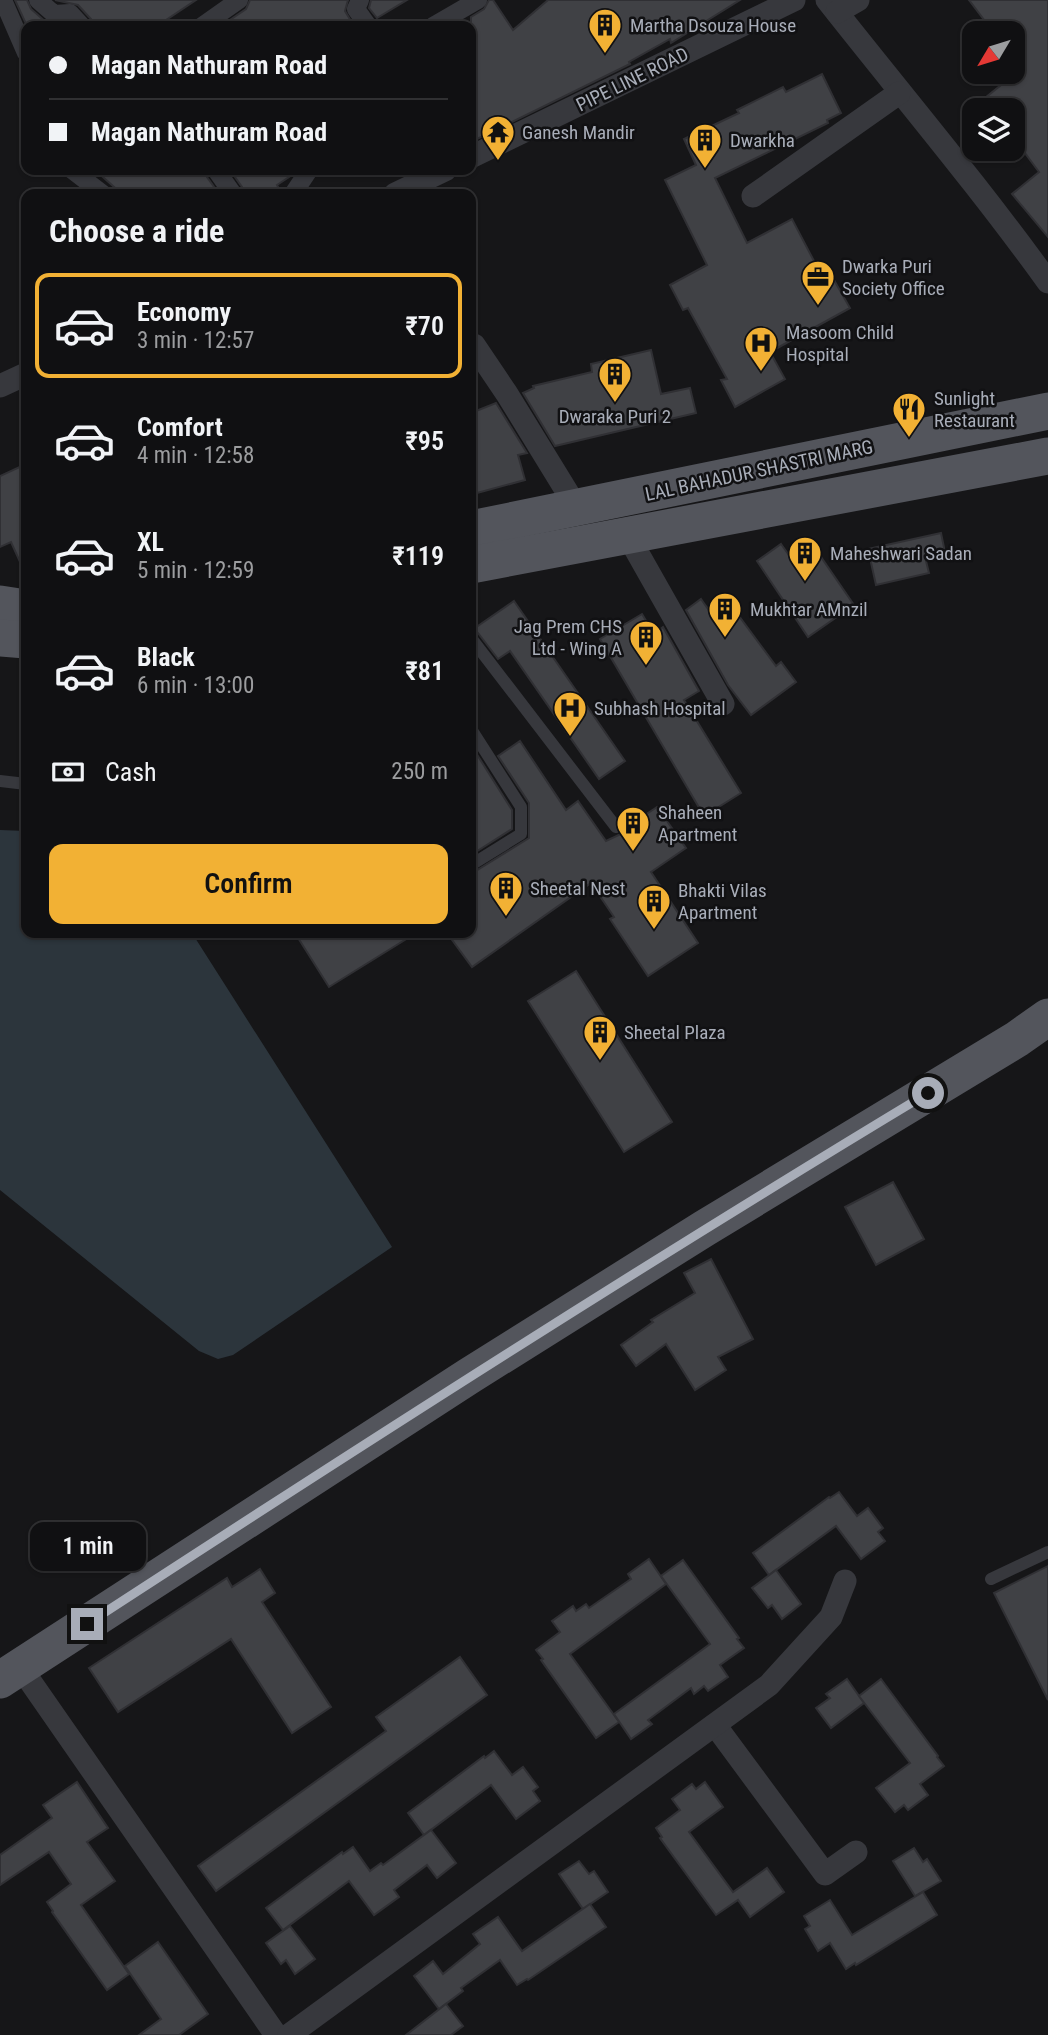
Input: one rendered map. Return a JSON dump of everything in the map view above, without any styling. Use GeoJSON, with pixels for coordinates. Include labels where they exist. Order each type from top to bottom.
{"type":"FeatureCollection","features":[{"type":"Feature","properties":{"kind":"main road","name":"LAL BAHADUR SHASTRI MARG"},"geometry":{"type":"LineString","coordinates":[[476,529],[1048,411]]}},
{"type":"Feature","properties":{"kind":"main road","name":"LAL BAHADUR SHASTRI MARG"},"geometry":{"type":"LineString","coordinates":[[476,564],[1048,456]]}},
{"type":"Feature","properties":{"kind":"main road"},"geometry":{"type":"LineString","coordinates":[[0,604],[21,607]]}},
{"type":"Feature","properties":{"kind":"main road"},"geometry":{"type":"LineString","coordinates":[[0,638],[21,640]]}},
{"type":"Feature","properties":{"kind":"main road"},"geometry":{"type":"LineString","coordinates":[[10,1674],[469,1376],[705,1228],[1017,1039],[1048,1017]]}},
{"type":"Feature","properties":{"kind":"street"},"geometry":{"type":"LineString","coordinates":[[3,0],[21,41]]}},
{"type":"Feature","properties":{"kind":"street"},"geometry":{"type":"LineString","coordinates":[[38,0],[54,14],[70,13],[77,21]]}},
{"type":"Feature","properties":{"kind":"street"},"geometry":{"type":"LineString","coordinates":[[209,21],[239,0]]}},
{"type":"Feature","properties":{"kind":"street"},"geometry":{"type":"LineString","coordinates":[[360,0],[356,9],[364,21]]}},
{"type":"Feature","properties":{"kind":"street"},"geometry":{"type":"LineString","coordinates":[[442,21],[478,0]]}},
{"type":"Feature","properties":{"kind":"street","name":"PIPE LINE ROAD"},"geometry":{"type":"LineString","coordinates":[[476,155],[794,0]]}},
{"type":"Feature","properties":{"kind":"street"},"geometry":{"type":"LineString","coordinates":[[858,0],[832,6],[899,93],[1000,215],[1048,282]]}},
{"type":"Feature","properties":{"kind":"street"},"geometry":{"type":"LineString","coordinates":[[753,196],[899,93]]}},
{"type":"Feature","properties":{"kind":"street"},"geometry":{"type":"LineString","coordinates":[[78,175],[97,189]]}},
{"type":"Feature","properties":{"kind":"street"},"geometry":{"type":"LineString","coordinates":[[405,189],[435,175]]}},
{"type":"Feature","properties":{"kind":"street"},"geometry":{"type":"LineString","coordinates":[[476,348],[514,404],[577,508]]}},
{"type":"Feature","properties":{"kind":"street"},"geometry":{"type":"LineString","coordinates":[[0,386],[21,376]]}},
{"type":"Feature","properties":{"kind":"street"},"geometry":{"type":"LineString","coordinates":[[628,536],[723,705]]}},
{"type":"Feature","properties":{"kind":"street"},"geometry":{"type":"LineString","coordinates":[[289,2035],[769,1685],[831,1617],[845,1581]]}},
{"type":"Feature","properties":{"kind":"street"},"geometry":{"type":"LineString","coordinates":[[10,1674],[276,2035]]}},
{"type":"Feature","properties":{"kind":"street"},"geometry":{"type":"LineString","coordinates":[[715,1725],[825,1874],[856,1852]]}},
{"type":"Feature","properties":{"kind":"lane"},"geometry":{"type":"LineString","coordinates":[[476,645],[616,827]]}},
{"type":"Feature","properties":{"kind":"lane"},"geometry":{"type":"LineString","coordinates":[[476,737],[521,807],[521,834],[476,861]]}},
{"type":"Feature","properties":{"kind":"lane"},"geometry":{"type":"LineString","coordinates":[[0,781],[21,783]]}},
{"type":"Feature","properties":{"kind":"lane"},"geometry":{"type":"LineString","coordinates":[[991,1579],[1048,1552]]}},
{"type":"Feature","properties":{"kind":"shaded area"},"geometry":{"type":"Polygon","coordinates":[[[0,830],[21,831],[21,938],[195,938],[392,1247],[233,1355],[218,1359],[199,1351],[0,1190],[0,830]]]}},
{"type":"Feature","properties":{"kind":"building"},"geometry":{"type":"Polygon","coordinates":[[[15,0],[27,0],[31,9],[45,21],[25,21],[15,0]]]}},
{"type":"Feature","properties":{"kind":"building"},"geometry":{"type":"Polygon","coordinates":[[[55,0],[196,0],[164,21],[92,21],[78,5],[55,0]]]}},
{"type":"Feature","properties":{"kind":"building"},"geometry":{"type":"Polygon","coordinates":[[[250,0],[348,0],[345,11],[351,21],[228,21],[246,9],[250,0]]]}},
{"type":"Feature","properties":{"kind":"building"},"geometry":{"type":"Polygon","coordinates":[[[371,0],[407,0],[377,18],[369,8],[371,0]]]}},
{"type":"Feature","properties":{"kind":"building"},"geometry":{"type":"Polygon","coordinates":[[[489,0],[493,0],[513,30],[548,0],[740,0],[671,43],[670,39],[629,62],[630,64],[476,140],[476,21],[471,21],[471,17],[484,9],[489,0]]]}},
{"type":"Feature","properties":{"kind":"building"},"geometry":{"type":"Polygon","coordinates":[[[969,0],[1048,0],[1048,237],[1012,194],[1039,172],[1025,153],[1025,98],[985,98],[1000,84],[1026,84],[1026,21],[985,21],[969,0]]]}},
{"type":"Feature","properties":{"kind":"building"},"geometry":{"type":"Polygon","coordinates":[[[822,74],[841,113],[827,120],[828,123],[715,178],[747,243],[792,219],[826,284],[834,280],[850,308],[770,352],[785,379],[735,407],[721,380],[727,379],[688,308],[683,310],[670,285],[707,265],[665,180],[696,165],[684,139],[739,113],[737,110],[783,87],[786,92],[822,74]]]}},
{"type":"Feature","properties":{"kind":"building"},"geometry":{"type":"Polygon","coordinates":[[[101,175],[206,175],[215,189],[116,189],[101,175]]]}},
{"type":"Feature","properties":{"kind":"building"},"geometry":{"type":"Polygon","coordinates":[[[234,175],[292,175],[277,185],[279,189],[242,187],[234,175]]]}},
{"type":"Feature","properties":{"kind":"building","name":"Dwaraka Puri 2"},"geometry":{"type":"Polygon","coordinates":[[[651,350],[661,394],[690,388],[696,413],[555,446],[523,393],[534,388],[533,386],[592,372],[591,364],[651,350]]]}},
{"type":"Feature","properties":{"kind":"building"},"geometry":{"type":"Polygon","coordinates":[[[496,403],[527,453],[518,455],[525,480],[477,493],[476,411],[496,403]]]}},
{"type":"Feature","properties":{"kind":"building"},"geometry":{"type":"Polygon","coordinates":[[[21,466],[21,564],[11,542],[0,547],[0,476],[21,466]]]}},
{"type":"Feature","properties":{"kind":"building"},"geometry":{"type":"Polygon","coordinates":[[[941,533],[946,557],[926,561],[929,573],[876,585],[868,549],[941,533]]]}},
{"type":"Feature","properties":{"kind":"building","name":"Maheshwari Sadan"},"geometry":{"type":"Polygon","coordinates":[[[781,544],[791,558],[812,544],[854,605],[808,637],[757,561],[781,544]]]}},
{"type":"Feature","properties":{"kind":"building","name":"Mukhtar AMnzil"},"geometry":{"type":"Polygon","coordinates":[[[701,599],[713,616],[730,604],[776,666],[781,662],[796,682],[751,715],[728,685],[686,610],[701,599]]]}},
{"type":"Feature","properties":{"kind":"building"},"geometry":{"type":"Polygon","coordinates":[[[514,601],[625,761],[599,779],[510,651],[498,659],[476,632],[476,627],[514,601]]]}},
{"type":"Feature","properties":{"kind":"building"},"geometry":{"type":"Polygon","coordinates":[[[642,614],[654,634],[663,627],[699,691],[684,700],[741,793],[704,816],[600,639],[642,614]]]}},
{"type":"Feature","properties":{"kind":"building"},"geometry":{"type":"Polygon","coordinates":[[[520,741],[566,810],[578,801],[606,841],[621,834],[624,829],[657,807],[686,848],[651,872],[698,943],[648,976],[610,919],[614,917],[591,883],[472,967],[451,938],[476,938],[476,871],[529,838],[529,803],[498,756],[520,741]]]}},
{"type":"Feature","properties":{"kind":"building"},"geometry":{"type":"Polygon","coordinates":[[[476,753],[512,810],[512,829],[476,852],[476,753]]]}},
{"type":"Feature","properties":{"kind":"building"},"geometry":{"type":"Polygon","coordinates":[[[298,938],[408,938],[329,987],[298,938]]]}},
{"type":"Feature","properties":{"kind":"building","name":"Sheetal Plaza"},"geometry":{"type":"Polygon","coordinates":[[[576,971],[672,1122],[624,1152],[528,1001],[576,971]]]}},
{"type":"Feature","properties":{"kind":"building"},"geometry":{"type":"Polygon","coordinates":[[[893,1182],[924,1239],[876,1265],[845,1207],[893,1182]]]}},
{"type":"Feature","properties":{"kind":"building"},"geometry":{"type":"Polygon","coordinates":[[[711,1259],[753,1339],[718,1357],[726,1370],[695,1390],[666,1344],[636,1366],[621,1345],[653,1322],[651,1320],[695,1293],[684,1273],[711,1259]]]}},
{"type":"Feature","properties":{"kind":"building"},"geometry":{"type":"Polygon","coordinates":[[[839,1492],[857,1516],[868,1508],[883,1528],[878,1532],[885,1541],[861,1559],[836,1526],[769,1575],[753,1553],[839,1492]]]}},
{"type":"Feature","properties":{"kind":"building"},"geometry":{"type":"Polygon","coordinates":[[[649,1559],[666,1584],[570,1654],[619,1722],[596,1738],[536,1650],[560,1632],[552,1621],[573,1606],[576,1611],[586,1604],[589,1608],[631,1579],[628,1574],[649,1559]]]}},
{"type":"Feature","properties":{"kind":"building"},"geometry":{"type":"Polygon","coordinates":[[[683,1560],[744,1648],[720,1665],[728,1677],[708,1691],[704,1686],[694,1694],[691,1688],[648,1720],[652,1724],[631,1739],[614,1714],[710,1644],[661,1576],[683,1560]]]}},
{"type":"Feature","properties":{"kind":"building"},"geometry":{"type":"Polygon","coordinates":[[[1048,1566],[1048,1700],[994,1593],[1048,1566]]]}},
{"type":"Feature","properties":{"kind":"building"},"geometry":{"type":"Polygon","coordinates":[[[260,1569],[275,1593],[262,1602],[331,1707],[292,1733],[231,1639],[118,1712],[89,1668],[227,1578],[232,1587],[260,1569]]]}},
{"type":"Feature","properties":{"kind":"building"},"geometry":{"type":"Polygon","coordinates":[[[776,1570],[801,1604],[782,1619],[772,1605],[768,1608],[752,1588],[776,1570]]]}},
{"type":"Feature","properties":{"kind":"building"},"geometry":{"type":"Polygon","coordinates":[[[460,1657],[487,1695],[216,1891],[198,1866],[386,1731],[376,1717],[460,1657]]]}},
{"type":"Feature","properties":{"kind":"building"},"geometry":{"type":"Polygon","coordinates":[[[847,1679],[864,1703],[831,1728],[816,1708],[830,1698],[826,1694],[847,1679]]]}},
{"type":"Feature","properties":{"kind":"building"},"geometry":{"type":"Polygon","coordinates":[[[881,1679],[944,1766],[920,1784],[928,1795],[908,1810],[904,1805],[895,1812],[876,1788],[910,1763],[859,1696],[881,1679]]]}},
{"type":"Feature","properties":{"kind":"building"},"geometry":{"type":"Polygon","coordinates":[[[494,1751],[512,1775],[523,1767],[538,1787],[533,1791],[540,1801],[516,1819],[491,1785],[424,1835],[408,1813],[494,1751]]]}},
{"type":"Feature","properties":{"kind":"building"},"geometry":{"type":"Polygon","coordinates":[[[77,1782],[108,1828],[87,1842],[115,1881],[81,1905],[129,1974],[107,1990],[47,1902],[71,1884],[49,1852],[0,1885],[0,1855],[52,1818],[43,1805],[77,1782]]]}},
{"type":"Feature","properties":{"kind":"building"},"geometry":{"type":"Polygon","coordinates":[[[705,1782],[723,1807],[689,1832],[733,1892],[767,1868],[784,1892],[750,1917],[738,1900],[716,1915],[660,1838],[662,1837],[656,1828],[680,1810],[672,1799],[692,1784],[696,1789],[705,1782]]]}},
{"type":"Feature","properties":{"kind":"building"},"geometry":{"type":"Polygon","coordinates":[[[431,1830],[456,1863],[437,1878],[427,1865],[394,1890],[399,1897],[374,1915],[349,1881],[283,1930],[266,1908],[342,1852],[343,1854],[353,1847],[370,1871],[381,1863],[383,1865],[431,1830]]]}},
{"type":"Feature","properties":{"kind":"building"},"geometry":{"type":"Polygon","coordinates":[[[914,1848],[923,1862],[927,1859],[941,1881],[915,1896],[893,1861],[914,1848]]]}},
{"type":"Feature","properties":{"kind":"building"},"geometry":{"type":"Polygon","coordinates":[[[579,1861],[589,1874],[594,1871],[608,1892],[583,1909],[559,1874],[579,1861]]]}},
{"type":"Feature","properties":{"kind":"building"},"geometry":{"type":"Polygon","coordinates":[[[923,1892],[937,1915],[846,1969],[830,1943],[818,1951],[805,1929],[810,1926],[804,1916],[830,1900],[852,1935],[923,1892]]]}},
{"type":"Feature","properties":{"kind":"building"},"geometry":{"type":"Polygon","coordinates":[[[590,1904],[606,1927],[517,1985],[500,1960],[461,1988],[463,1991],[439,2009],[414,1976],[433,1961],[443,1974],[480,1944],[473,1934],[498,1917],[522,1951],[590,1904]]]}},
{"type":"Feature","properties":{"kind":"building"},"geometry":{"type":"Polygon","coordinates":[[[290,1926],[315,1959],[295,1974],[286,1960],[281,1964],[266,1943],[290,1926]]]}},
{"type":"Feature","properties":{"kind":"building"},"geometry":{"type":"Polygon","coordinates":[[[158,1942],[208,2014],[179,2035],[139,2035],[161,2019],[125,1966],[158,1942]]]}},
{"type":"Feature","properties":{"kind":"building"},"geometry":{"type":"Polygon","coordinates":[[[446,2004],[463,2026],[451,2035],[406,2035],[446,2004]]]}},
{"type":"Feature","properties":{"kind":"place","name":"Martha Dsouza House"},"geometry":{"type":"Point","coordinates":[605,55]}},
{"type":"Feature","properties":{"kind":"place","name":"Ganesh Mandir"},"geometry":{"type":"Point","coordinates":[498,162]}},
{"type":"Feature","properties":{"kind":"place","name":"Dwarkha"},"geometry":{"type":"Point","coordinates":[705,170]}},
{"type":"Feature","properties":{"kind":"place","name":"Dwarka Puri Society Office"},"geometry":{"type":"Point","coordinates":[818,307]}},
{"type":"Feature","properties":{"kind":"place","name":"Masoom Child Hospital"},"geometry":{"type":"Point","coordinates":[761,373]}},
{"type":"Feature","properties":{"kind":"place","name":"Dwaraka Puri 2"},"geometry":{"type":"Point","coordinates":[615,404]}},
{"type":"Feature","properties":{"kind":"place","name":"Sunlight Restaurant"},"geometry":{"type":"Point","coordinates":[909,439]}},
{"type":"Feature","properties":{"kind":"place","name":"Maheshwari Sadan"},"geometry":{"type":"Point","coordinates":[805,583]}},
{"type":"Feature","properties":{"kind":"place","name":"Mukhtar AMnzil"},"geometry":{"type":"Point","coordinates":[725,639]}},
{"type":"Feature","properties":{"kind":"place","name":"Jag Prem CHS Ltd - Wing A"},"geometry":{"type":"Point","coordinates":[646,667]}},
{"type":"Feature","properties":{"kind":"place","name":"Subhash Hospital"},"geometry":{"type":"Point","coordinates":[570,738]}},
{"type":"Feature","properties":{"kind":"place","name":"Shaheen Apartment"},"geometry":{"type":"Point","coordinates":[633,853]}},
{"type":"Feature","properties":{"kind":"place","name":"Sheetal Nest"},"geometry":{"type":"Point","coordinates":[506,918]}},
{"type":"Feature","properties":{"kind":"place","name":"Bhakti Vilas Apartment"},"geometry":{"type":"Point","coordinates":[654,931]}},
{"type":"Feature","properties":{"kind":"place","name":"Sheetal Plaza"},"geometry":{"type":"Point","coordinates":[600,1062]}},
{"type":"Feature","properties":{"kind":"route"},"geometry":{"type":"LineString","coordinates":[[87,1624],[469,1376],[705,1228],[928,1093]]}}]}
